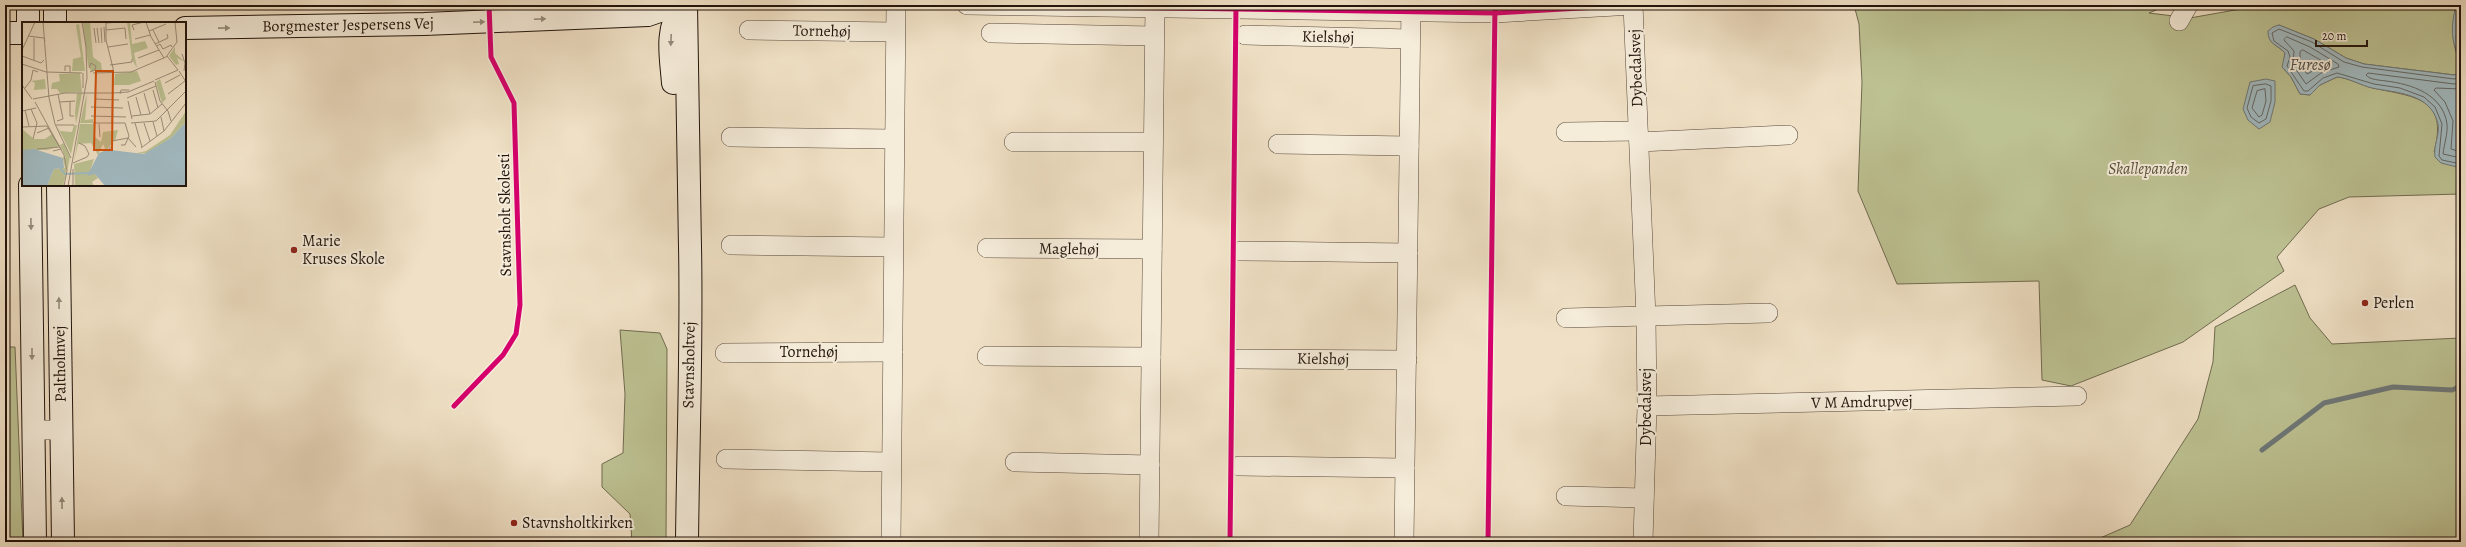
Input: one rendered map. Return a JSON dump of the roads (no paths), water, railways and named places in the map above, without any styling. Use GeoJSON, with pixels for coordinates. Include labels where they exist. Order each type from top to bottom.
{"type":"FeatureCollection","features":[{"type":"Feature","properties":{"kind":"street"},"geometry":{"type":"LineString","coordinates":[[28,5],[28,22]]}},
{"type":"Feature","properties":{"kind":"street"},"geometry":{"type":"LineString","coordinates":[[55,5],[55,22]]}},
{"type":"Feature","properties":{"kind":"street","name":"Borgmester Jespersens Vej"},"geometry":{"type":"LineString","coordinates":[[186,28],[501,21],[648,15],[677,5]]}},
{"type":"Feature","properties":{"kind":"street","name":"Stavnsholtvej"},"geometry":{"type":"LineString","coordinates":[[687,189],[676,117],[670,40],[673,19],[686,5],[698,16],[700,39],[697,123],[689,147],[687,189],[690,300],[687,542]]}},
{"type":"Feature","properties":{"kind":"street"},"geometry":{"type":"LineString","coordinates":[[891,542],[896,5]]}},
{"type":"Feature","properties":{"kind":"street"},"geometry":{"type":"LineString","coordinates":[[967,5],[1411,8],[1495,13],[1633,5]]}},
{"type":"Feature","properties":{"kind":"street","name":"Dybedalsvej"},"geometry":{"type":"LineString","coordinates":[[1633,5],[1646,317],[1647,406],[1643,542]]}},
{"type":"Feature","properties":{"kind":"street"},"geometry":{"type":"LineString","coordinates":[[1149,542],[1155,7]]}},
{"type":"Feature","properties":{"kind":"street"},"geometry":{"type":"LineString","coordinates":[[1404,542],[1411,8]]}},
{"type":"Feature","properties":{"kind":"street","name":"Tornehøj"},"geometry":{"type":"LineString","coordinates":[[749,30],[895,32]]}},
{"type":"Feature","properties":{"kind":"street"},"geometry":{"type":"LineString","coordinates":[[5,33],[22,33]]}},
{"type":"Feature","properties":{"kind":"street"},"geometry":{"type":"LineString","coordinates":[[991,33],[1154,36]]}},
{"type":"Feature","properties":{"kind":"street","name":"Kielshøj"},"geometry":{"type":"LineString","coordinates":[[1246,35],[1410,39]]}},
{"type":"Feature","properties":{"kind":"street","name":"Dybedalsvej"},"geometry":{"type":"LineString","coordinates":[[1566,132],[1638,136],[1788,135]]}},
{"type":"Feature","properties":{"kind":"street"},"geometry":{"type":"LineString","coordinates":[[732,137],[894,139]]}},
{"type":"Feature","properties":{"kind":"street"},"geometry":{"type":"LineString","coordinates":[[1014,142],[1153,142]]}},
{"type":"Feature","properties":{"kind":"street"},"geometry":{"type":"LineString","coordinates":[[1278,144],[1409,146]]}},
{"type":"Feature","properties":{"kind":"street","name":"Paltholmvej"},"geometry":{"type":"LineString","coordinates":[[30,186],[34,542]]}},
{"type":"Feature","properties":{"kind":"street","name":"Paltholmvej"},"geometry":{"type":"LineString","coordinates":[[58,186],[63,542]]}},
{"type":"Feature","properties":{"kind":"street"},"geometry":{"type":"LineString","coordinates":[[731,245],[893,247]]}},
{"type":"Feature","properties":{"kind":"street","name":"Maglehøj"},"geometry":{"type":"LineString","coordinates":[[987,248],[1152,250]]}},
{"type":"Feature","properties":{"kind":"street"},"geometry":{"type":"LineString","coordinates":[[1241,251],[1408,252]]}},
{"type":"Feature","properties":{"kind":"street"},"geometry":{"type":"LineString","coordinates":[[1566,318],[1768,313]]}},
{"type":"Feature","properties":{"kind":"street","name":"Tornehøj"},"geometry":{"type":"LineString","coordinates":[[725,353],[893,352]]}},
{"type":"Feature","properties":{"kind":"street"},"geometry":{"type":"LineString","coordinates":[[987,356],[1151,357]]}},
{"type":"Feature","properties":{"kind":"street","name":"Kielshøj"},"geometry":{"type":"LineString","coordinates":[[1240,358],[1407,360]]}},
{"type":"Feature","properties":{"kind":"street","name":"V M Amdrupvej"},"geometry":{"type":"LineString","coordinates":[[1647,406],[2077,396]]}},
{"type":"Feature","properties":{"kind":"street"},"geometry":{"type":"LineString","coordinates":[[33,430],[61,430]]}},
{"type":"Feature","properties":{"kind":"street"},"geometry":{"type":"LineString","coordinates":[[726,459],[892,462]]}},
{"type":"Feature","properties":{"kind":"street"},"geometry":{"type":"LineString","coordinates":[[1015,462],[1150,465]]}},
{"type":"Feature","properties":{"kind":"street"},"geometry":{"type":"LineString","coordinates":[[1239,466],[1405,468]]}},
{"type":"Feature","properties":{"kind":"street"},"geometry":{"type":"LineString","coordinates":[[1566,496],[1644,498]]}},
{"type":"Feature","properties":{"kind":"water"},"geometry":{"type":"Polygon","coordinates":[[[2456,5],[2461,5],[2461,60],[2455,47],[2452,33],[2456,5]]]}},
{"type":"Feature","properties":{"kind":"water","name":"Furesø"},"geometry":{"type":"Polygon","coordinates":[[[2279,25],[2314,39],[2346,58],[2364,64],[2454,75],[2461,72],[2461,168],[2441,163],[2435,157],[2438,124],[2434,114],[2421,100],[2402,93],[2372,88],[2337,77],[2320,85],[2310,95],[2300,94],[2291,77],[2282,67],[2285,53],[2271,42],[2268,36],[2268,31],[2279,25]]]}},
{"type":"Feature","properties":{"kind":"water"},"geometry":{"type":"Polygon","coordinates":[[[2266,79],[2275,81],[2275,102],[2270,122],[2259,129],[2248,120],[2243,109],[2250,82],[2266,79]]]}},
{"type":"Feature","properties":{"kind":"waterway"},"geometry":{"type":"LineString","coordinates":[[2262,450],[2324,403],[2393,387],[2452,390],[2461,386]]}},
{"type":"Feature","properties":{"kind":"place","name":"Marie Kruses Skole"},"geometry":{"type":"Point","coordinates":[294,250]}},
{"type":"Feature","properties":{"kind":"place","name":"Perlen"},"geometry":{"type":"Point","coordinates":[2365,303]}},
{"type":"Feature","properties":{"kind":"place","name":"Stavnsholtkirken"},"geometry":{"type":"Point","coordinates":[514,523]}},
{"type":"Feature","properties":{"kind":"park label","name":"Skallepanden"},"geometry":{"type":"Point","coordinates":[2148,169]}}]}
